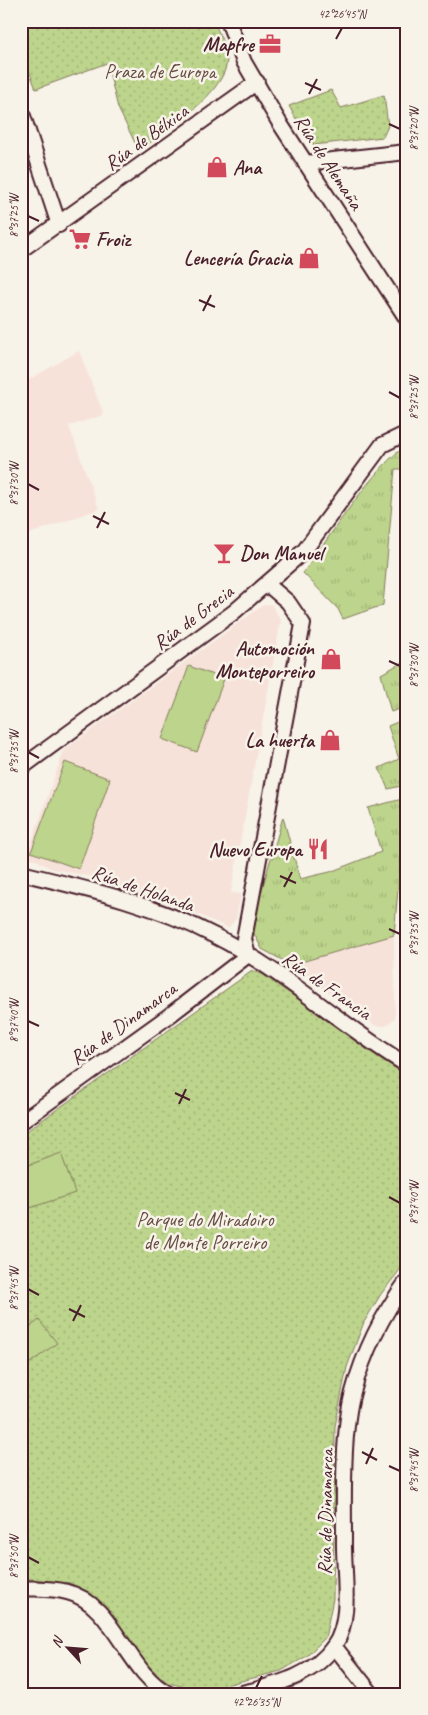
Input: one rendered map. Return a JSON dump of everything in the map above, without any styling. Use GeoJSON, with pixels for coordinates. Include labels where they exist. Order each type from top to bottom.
{"type":"FeatureCollection","features":[{"type":"Feature","properties":{"kind":"street","name":"Rúa de Alemaña"},"geometry":{"type":"LineString","coordinates":[[228,21],[244,62],[306,163],[407,319]]}},
{"type":"Feature","properties":{"kind":"street","name":"Rúa de Bélxica"},"geometry":{"type":"LineString","coordinates":[[21,250],[59,225],[257,82]]}},
{"type":"Feature","properties":{"kind":"street"},"geometry":{"type":"LineString","coordinates":[[22,115],[59,225]]}},
{"type":"Feature","properties":{"kind":"street"},"geometry":{"type":"LineString","coordinates":[[306,163],[407,152]]}},
{"type":"Feature","properties":{"kind":"street","name":"Rúa de Grecia"},"geometry":{"type":"LineString","coordinates":[[21,768],[234,612],[267,584],[304,551],[382,445],[407,433]]}},
{"type":"Feature","properties":{"kind":"street"},"geometry":{"type":"LineString","coordinates":[[248,955],[244,939],[303,624],[288,602],[267,584]]}},
{"type":"Feature","properties":{"kind":"street","name":"Rúa de Holanda"},"geometry":{"type":"LineString","coordinates":[[21,873],[152,908],[216,936],[248,955]]}},
{"type":"Feature","properties":{"kind":"street","name":"Rúa de Francia"},"geometry":{"type":"LineString","coordinates":[[248,955],[300,988],[407,1065]]}},
{"type":"Feature","properties":{"kind":"street","name":"Rúa de Dinamarca"},"geometry":{"type":"LineString","coordinates":[[21,1122],[170,1015],[248,955]]}},
{"type":"Feature","properties":{"kind":"street","name":"Rúa de Dinamarca"},"geometry":{"type":"LineString","coordinates":[[238,1694],[278,1684],[300,1675],[319,1663],[334,1646],[345,1625],[344,1539],[347,1439],[352,1394],[366,1350],[385,1311],[407,1281]]}},
{"type":"Feature","properties":{"kind":"street"},"geometry":{"type":"LineString","coordinates":[[21,1588],[68,1592],[83,1598],[99,1612],[142,1672],[158,1688],[169,1694]]}},
{"type":"Feature","properties":{"kind":"street"},"geometry":{"type":"LineString","coordinates":[[334,1646],[372,1694]]}},
{"type":"Feature","properties":{"kind":"shaded area"},"geometry":{"type":"Polygon","coordinates":[[[79,351],[104,415],[69,426],[99,509],[21,537],[21,384],[79,351]]]}},
{"type":"Feature","properties":{"kind":"shaded area"},"geometry":{"type":"Polygon","coordinates":[[[271,604],[281,620],[231,893],[241,894],[236,919],[228,928],[173,903],[93,877],[52,869],[27,855],[64,750],[263,605],[271,604]]]}},
{"type":"Feature","properties":{"kind":"shaded area"},"geometry":{"type":"Polygon","coordinates":[[[394,935],[395,1018],[386,1026],[376,1026],[291,965],[394,935]]]}},
{"type":"Feature","properties":{"kind":"green space","name":"Praza de Europa"},"geometry":{"type":"Polygon","coordinates":[[[21,21],[214,21],[226,53],[225,71],[206,98],[139,151],[118,108],[107,63],[36,89],[21,50],[21,21]]]}},
{"type":"Feature","properties":{"kind":"green space"},"geometry":{"type":"Polygon","coordinates":[[[331,90],[341,108],[384,95],[388,126],[383,137],[314,145],[307,139],[289,106],[331,90]]]}},
{"type":"Feature","properties":{"kind":"green space"},"geometry":{"type":"Polygon","coordinates":[[[407,446],[407,469],[395,469],[383,605],[343,619],[338,609],[303,573],[367,485],[395,454],[407,446]]]}},
{"type":"Feature","properties":{"kind":"green space"},"geometry":{"type":"Polygon","coordinates":[[[407,660],[407,706],[391,712],[381,674],[407,660]]]}},
{"type":"Feature","properties":{"kind":"green space"},"geometry":{"type":"Polygon","coordinates":[[[189,666],[224,679],[197,752],[162,739],[189,666]]]}},
{"type":"Feature","properties":{"kind":"green space"},"geometry":{"type":"Polygon","coordinates":[[[407,718],[405,785],[388,789],[379,768],[399,759],[388,726],[407,718]]]}},
{"type":"Feature","properties":{"kind":"green space"},"geometry":{"type":"Polygon","coordinates":[[[65,762],[110,779],[79,869],[31,852],[65,762]]]}},
{"type":"Feature","properties":{"kind":"green space"},"geometry":{"type":"Polygon","coordinates":[[[406,798],[394,935],[291,965],[262,949],[252,930],[283,817],[300,879],[330,872],[381,852],[368,808],[406,798]]]}},
{"type":"Feature","properties":{"kind":"green space","name":"Parque do Miradoiro de Monte Porreiro"},"geometry":{"type":"Polygon","coordinates":[[[252,971],[262,974],[399,1070],[399,1079],[407,1089],[407,1261],[381,1294],[364,1322],[347,1367],[335,1426],[333,1599],[325,1638],[307,1656],[281,1671],[202,1691],[168,1683],[145,1663],[122,1629],[96,1599],[70,1583],[21,1578],[21,1135],[252,971]]]}},
{"type":"Feature","properties":{"kind":"green space"},"geometry":{"type":"Polygon","coordinates":[[[61,1153],[75,1193],[21,1211],[21,1168],[61,1153]]]}},
{"type":"Feature","properties":{"kind":"green space"},"geometry":{"type":"Polygon","coordinates":[[[39,1320],[57,1343],[22,1369],[21,1334],[39,1320]]]}},
{"type":"Feature","properties":{"kind":"place","name":"Mapfre"},"geometry":{"type":"Point","coordinates":[270,44]}},
{"type":"Feature","properties":{"kind":"place","name":"Ana"},"geometry":{"type":"Point","coordinates":[217,167]}},
{"type":"Feature","properties":{"kind":"place","name":"Froiz"},"geometry":{"type":"Point","coordinates":[80,239]}},
{"type":"Feature","properties":{"kind":"place","name":"Lencería Gracia"},"geometry":{"type":"Point","coordinates":[309,258]}},
{"type":"Feature","properties":{"kind":"place","name":"Don Manuel"},"geometry":{"type":"Point","coordinates":[224,553]}},
{"type":"Feature","properties":{"kind":"place","name":"Automoción Monteporreiro"},"geometry":{"type":"Point","coordinates":[331,659]}},
{"type":"Feature","properties":{"kind":"place","name":"La huerta"},"geometry":{"type":"Point","coordinates":[330,740]}},
{"type":"Feature","properties":{"kind":"place","name":"Nuevo Europa"},"geometry":{"type":"Point","coordinates":[318,849]}}]}
